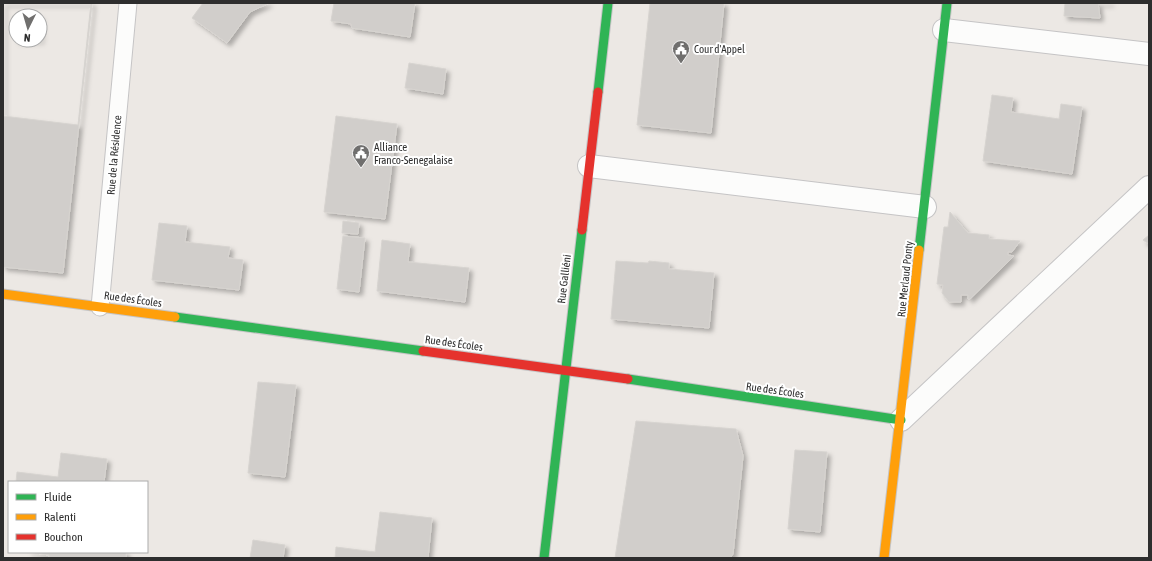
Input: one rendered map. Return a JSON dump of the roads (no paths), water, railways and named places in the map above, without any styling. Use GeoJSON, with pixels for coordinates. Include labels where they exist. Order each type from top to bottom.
{"type":"FeatureCollection","features":[{"type":"Feature","properties":{"kind":"street","name":"Rue Galliéni"},"geometry":{"type":"LineString","coordinates":[[544,558],[608,3]]}},
{"type":"Feature","properties":{"kind":"street","name":"Rue Merlaud Ponty"},"geometry":{"type":"LineString","coordinates":[[884,558],[901,420],[947,3]]}},
{"type":"Feature","properties":{"kind":"street"},"geometry":{"type":"LineString","coordinates":[[944,30],[1149,54]]}},
{"type":"Feature","properties":{"kind":"street"},"geometry":{"type":"LineString","coordinates":[[589,166],[925,207]]}},
{"type":"Feature","properties":{"kind":"street"},"geometry":{"type":"LineString","coordinates":[[901,420],[1149,187]]}},
{"type":"Feature","properties":{"kind":"street","name":"Rue des Écoles"},"geometry":{"type":"LineString","coordinates":[[3,294],[566,370],[901,420]]}},
{"type":"Feature","properties":{"kind":"lane","name":"Rue de la Résidence"},"geometry":{"type":"LineString","coordinates":[[100,307],[128,3]]}},
{"type":"Feature","properties":{"kind":"place","name":"Cour d'Appel"},"geometry":{"type":"Point","coordinates":[681,64]}},
{"type":"Feature","properties":{"kind":"place","name":"Alliance Franco-Senegalaise"},"geometry":{"type":"Point","coordinates":[361,168]}}]}
